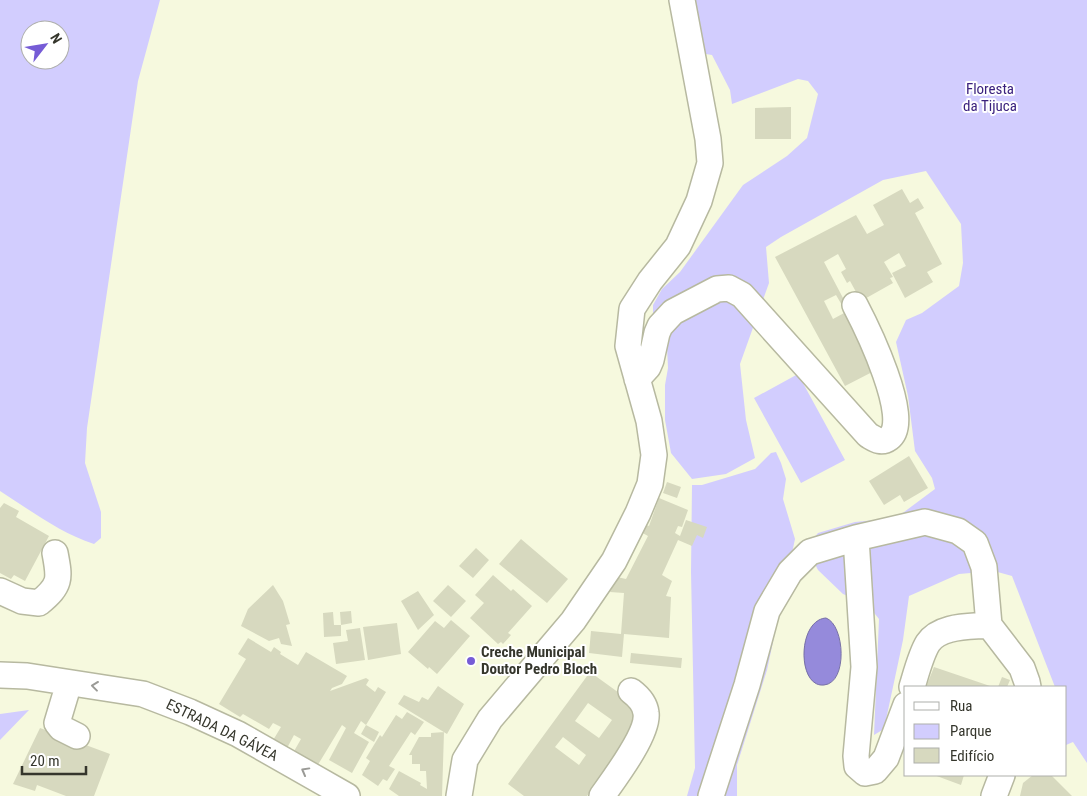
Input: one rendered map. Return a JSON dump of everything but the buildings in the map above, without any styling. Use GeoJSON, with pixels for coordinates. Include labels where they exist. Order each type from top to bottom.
{"type":"FeatureCollection","features":[{"type":"Feature","properties":{"kind":"street"},"geometry":{"type":"LineString","coordinates":[[460,796],[465,760],[490,719],[573,621],[614,561],[650,484],[654,455],[648,421],[628,346],[632,309],[650,281],[678,246],[699,201],[710,163],[708,139],[682,0]]}},
{"type":"Feature","properties":{"kind":"street"},"geometry":{"type":"LineString","coordinates":[[637,379],[648,367],[660,326],[673,312],[717,289],[729,288],[742,295],[868,435],[878,441],[885,440],[891,437],[894,430],[894,403],[886,373],[875,345],[855,305]]}},
{"type":"Feature","properties":{"kind":"street"},"geometry":{"type":"LineString","coordinates":[[711,796],[747,685],[767,611],[790,572],[810,552],[856,538],[925,522],[958,531],[975,543],[984,567],[989,625],[1022,668],[1028,686]]}},
{"type":"Feature","properties":{"kind":"street"},"geometry":{"type":"LineString","coordinates":[[856,538],[864,667],[856,756],[857,766],[865,773],[876,772],[886,758],[904,710]]}},
{"type":"Feature","properties":{"kind":"street"},"geometry":{"type":"LineString","coordinates":[[0,591],[22,601],[39,603],[52,592],[59,575],[55,553]]}},
{"type":"Feature","properties":{"kind":"street"},"geometry":{"type":"LineString","coordinates":[[912,686],[927,644],[935,635],[947,630],[989,625]]}},
{"type":"Feature","properties":{"kind":"street","name":"ESTRADA DA GÁVEA"},"geometry":{"type":"LineString","coordinates":[[0,675],[27,676],[143,694],[190,712],[238,734],[347,796]]}},
{"type":"Feature","properties":{"kind":"street"},"geometry":{"type":"LineString","coordinates":[[69,683],[57,723],[61,728],[78,736]]}},
{"type":"Feature","properties":{"kind":"street"},"geometry":{"type":"LineString","coordinates":[[602,796],[646,726],[646,713],[643,703],[632,691]]}},
{"type":"Feature","properties":{"kind":"street"},"geometry":{"type":"LineString","coordinates":[[994,796],[1002,776]]}},
{"type":"Feature","properties":{"kind":"green space"},"geometry":{"type":"Polygon","coordinates":[[[0,0],[160,0],[138,81],[87,428],[85,463],[101,512],[101,538],[94,544],[69,534],[0,491],[0,0]]]}},
{"type":"Feature","properties":{"kind":"green space","name":"Floresta da Tijuca"},"geometry":{"type":"Polygon","coordinates":[[[685,0],[1087,0],[1087,763],[1073,742],[1067,745],[1067,686],[1055,686],[1012,576],[994,571],[959,574],[909,596],[903,640],[884,729],[874,735],[879,619],[867,604],[843,594],[818,570],[812,558],[810,543],[818,533],[855,522],[896,518],[935,489],[932,478],[915,451],[908,396],[896,342],[906,320],[922,313],[959,286],[963,263],[961,224],[926,171],[883,180],[766,247],[769,283],[740,364],[746,420],[755,458],[726,474],[692,479],[671,453],[665,420],[665,385],[668,368],[667,347],[653,322],[653,305],[662,289],[680,272],[743,185],[787,156],[807,138],[818,94],[808,81],[798,79],[732,104],[730,90],[712,55],[681,50],[685,0]]]}},
{"type":"Feature","properties":{"kind":"green space"},"geometry":{"type":"Polygon","coordinates":[[[798,374],[845,460],[801,483],[754,398],[798,374]]]}},
{"type":"Feature","properties":{"kind":"green space"},"geometry":{"type":"Polygon","coordinates":[[[776,452],[786,479],[783,499],[795,539],[767,670],[737,765],[737,796],[687,796],[695,768],[691,572],[692,485],[702,485],[755,469],[771,453],[776,452]]]}},
{"type":"Feature","properties":{"kind":"green space"},"geometry":{"type":"Polygon","coordinates":[[[29,710],[0,740],[0,714],[29,710]]]}},
{"type":"Feature","properties":{"kind":"shaded area"},"geometry":{"type":"Polygon","coordinates":[[[826,618],[837,631],[841,653],[837,675],[832,682],[824,685],[815,683],[809,676],[805,666],[804,653],[810,630],[816,622],[826,618]]]}},
{"type":"Feature","properties":{"kind":"place","name":"Creche Municipal Doutor Pedro Bloch"},"geometry":{"type":"Point","coordinates":[471,661]}}]}
